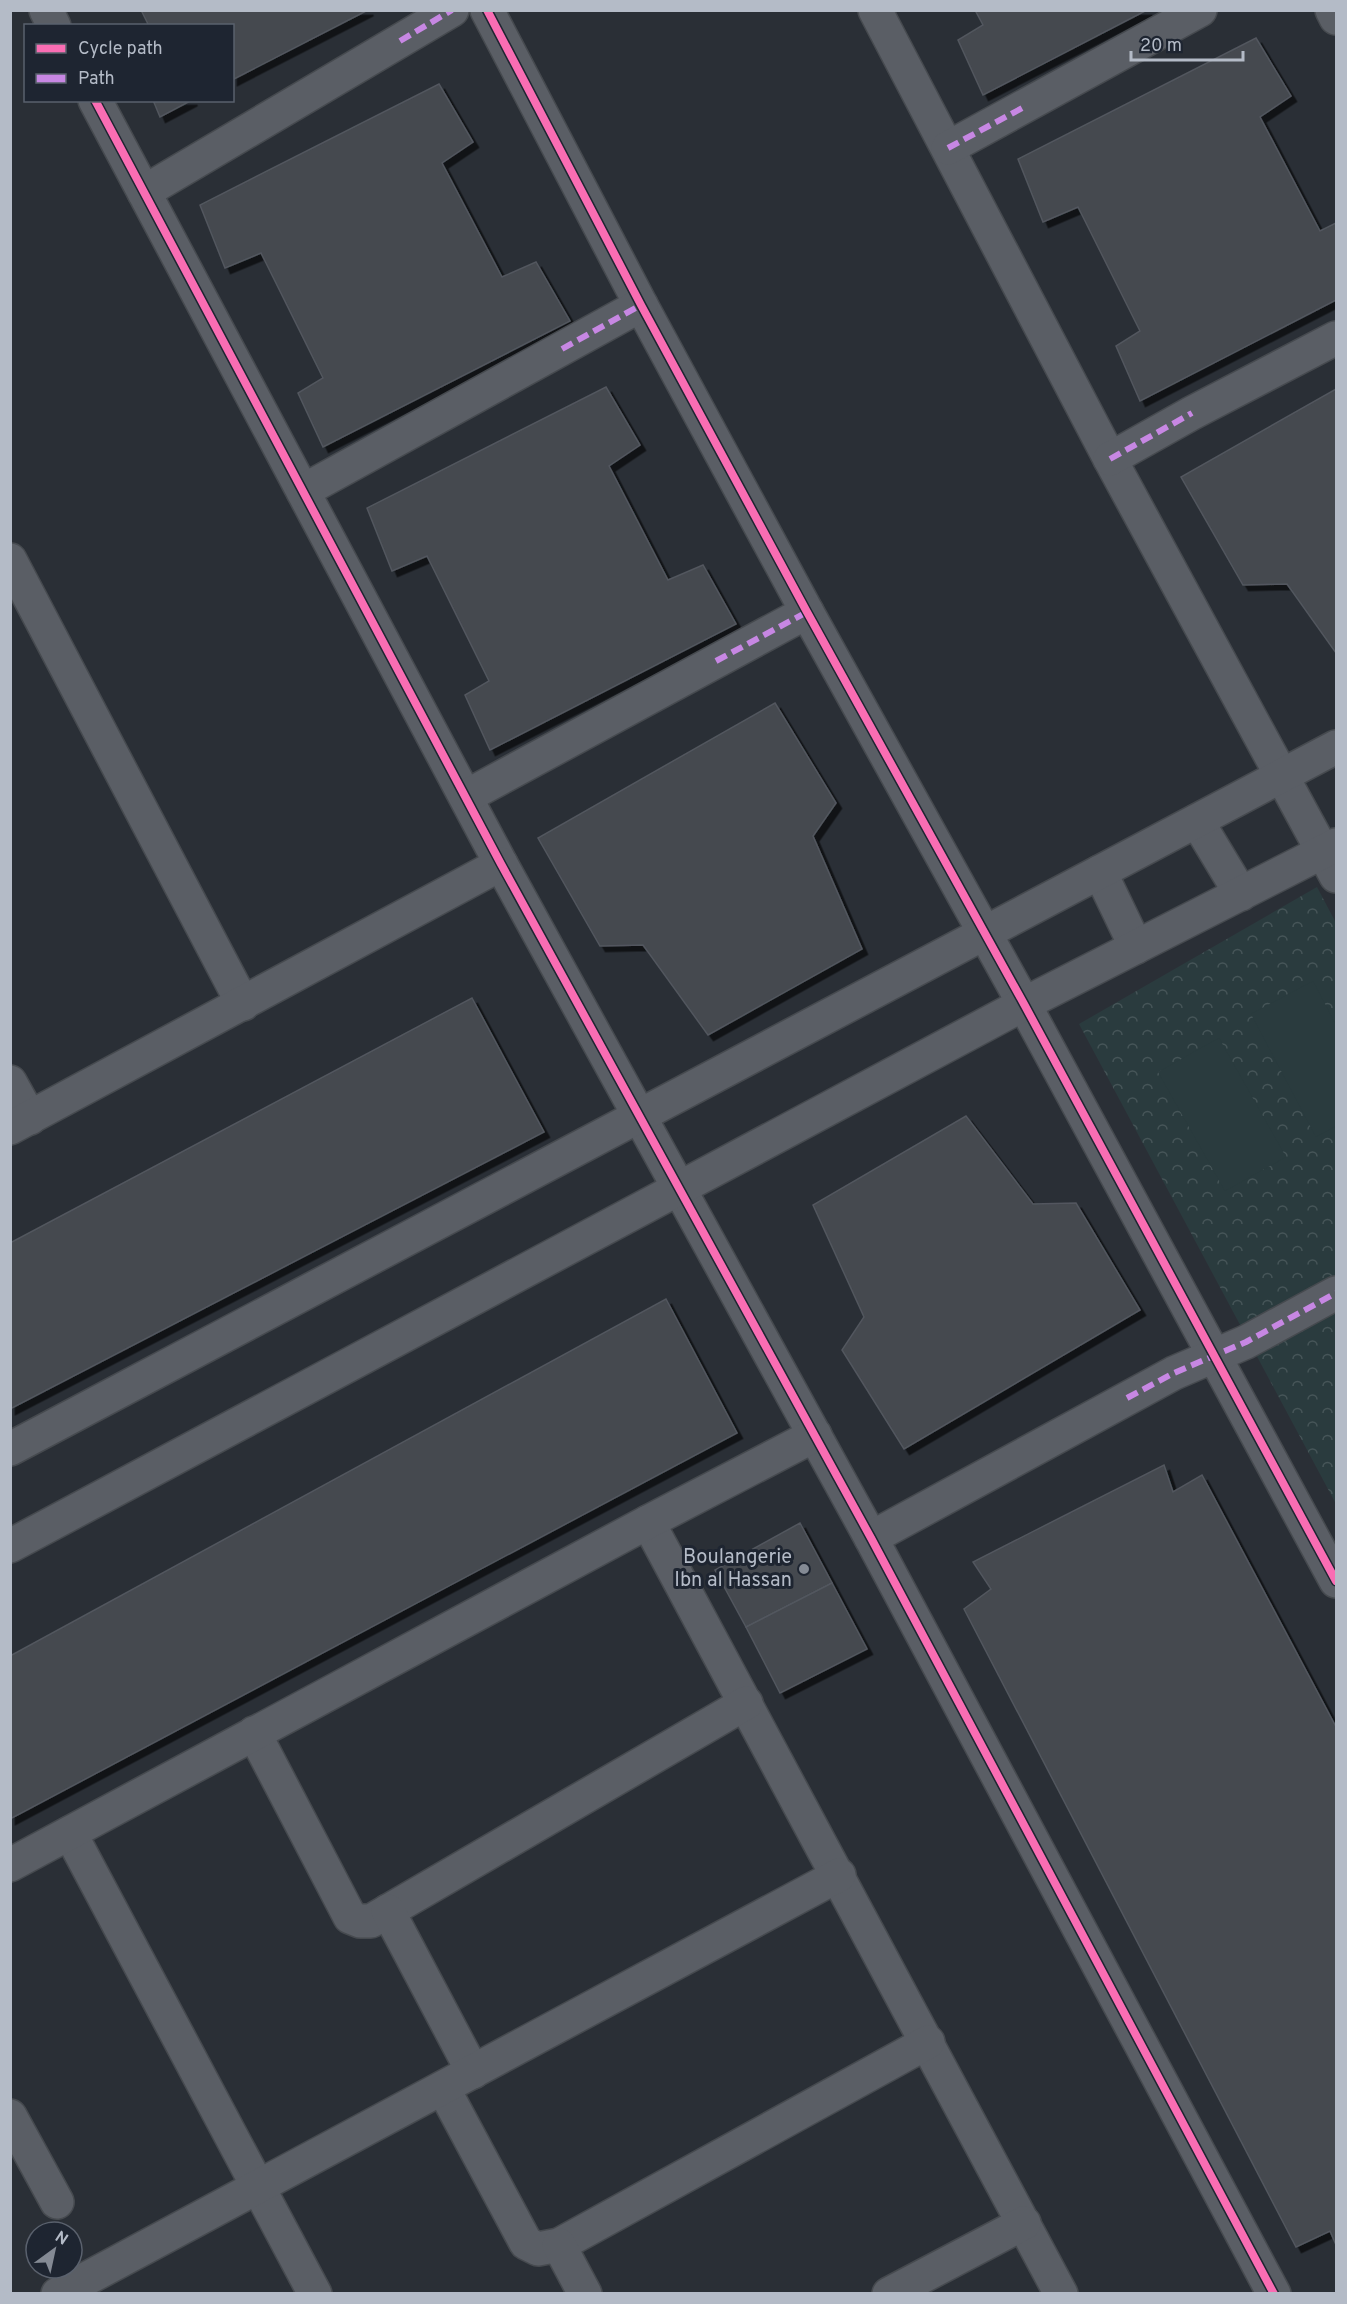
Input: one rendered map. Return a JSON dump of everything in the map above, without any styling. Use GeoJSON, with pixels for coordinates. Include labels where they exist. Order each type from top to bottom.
{"type":"FeatureCollection","features":[{"type":"Feature","properties":{"kind":"street"},"geometry":{"type":"LineString","coordinates":[[46,10],[53,24]]}},
{"type":"Feature","properties":{"kind":"street"},"geometry":{"type":"LineString","coordinates":[[144,192],[452,10]]}},
{"type":"Feature","properties":{"kind":"street"},"geometry":{"type":"LineString","coordinates":[[487,10],[641,305],[807,612],[1024,1004],[1336,1581]]}},
{"type":"Feature","properties":{"kind":"street"},"geometry":{"type":"LineString","coordinates":[[10,1546],[1024,1004],[1241,894],[1332,858],[1282,776],[1110,459],[875,10]]}},
{"type":"Feature","properties":{"kind":"street"},"geometry":{"type":"LineString","coordinates":[[948,148],[1200,10]]}},
{"type":"Feature","properties":{"kind":"street"},"geometry":{"type":"LineString","coordinates":[[1332,10],[1336,18]]}},
{"type":"Feature","properties":{"kind":"street"},"geometry":{"type":"LineString","coordinates":[[95,102],[467,796],[501,864],[871,1538],[1274,2294]]}},
{"type":"Feature","properties":{"kind":"street"},"geometry":{"type":"LineString","coordinates":[[303,491],[641,305]]}},
{"type":"Feature","properties":{"kind":"street"},"geometry":{"type":"LineString","coordinates":[[1110,459],[1192,413],[1336,338]]}},
{"type":"Feature","properties":{"kind":"street"},"geometry":{"type":"LineString","coordinates":[[10,560],[243,1004]]}},
{"type":"Feature","properties":{"kind":"street"},"geometry":{"type":"LineString","coordinates":[[467,796],[807,612]]}},
{"type":"Feature","properties":{"kind":"street"},"geometry":{"type":"LineString","coordinates":[[10,1449],[1336,747]]}},
{"type":"Feature","properties":{"kind":"street"},"geometry":{"type":"LineString","coordinates":[[1197,821],[1241,894]]}},
{"type":"Feature","properties":{"kind":"street"},"geometry":{"type":"LineString","coordinates":[[10,1082],[20,1123],[501,864]]}},
{"type":"Feature","properties":{"kind":"street"},"geometry":{"type":"LineString","coordinates":[[1100,872],[1136,947]]}},
{"type":"Feature","properties":{"kind":"street"},"geometry":{"type":"LineString","coordinates":[[871,1538],[1127,1398],[1214,1355],[1246,1342],[1336,1293]]}},
{"type":"Feature","properties":{"kind":"street"},"geometry":{"type":"LineString","coordinates":[[10,1865],[648,1522],[815,1435]]}},
{"type":"Feature","properties":{"kind":"street"},"geometry":{"type":"LineString","coordinates":[[648,1522],[839,1875],[1061,2294]]}},
{"type":"Feature","properties":{"kind":"street"},"geometry":{"type":"LineString","coordinates":[[254,1733],[350,1917],[360,1921],[371,1921],[746,1703]]}},
{"type":"Feature","properties":{"kind":"street"},"geometry":{"type":"LineString","coordinates":[[70,1833],[315,2294]]}},
{"type":"Feature","properties":{"kind":"street"},"geometry":{"type":"LineString","coordinates":[[58,2294],[94,2285],[259,2188],[839,1875]]}},
{"type":"Feature","properties":{"kind":"street"},"geometry":{"type":"LineString","coordinates":[[388,1911],[473,2072]]}},
{"type":"Feature","properties":{"kind":"street"},"geometry":{"type":"LineString","coordinates":[[443,2088],[526,2243],[538,2249],[559,2245],[928,2042]]}},
{"type":"Feature","properties":{"kind":"street"},"geometry":{"type":"LineString","coordinates":[[10,2116],[57,2202]]}},
{"type":"Feature","properties":{"kind":"street"},"geometry":{"type":"LineString","coordinates":[[889,2294],[1024,2223]]}},
{"type":"Feature","properties":{"kind":"street"},"geometry":{"type":"LineString","coordinates":[[559,2245],[585,2294]]}},
{"type":"Feature","properties":{"kind":"green space"},"geometry":{"type":"Polygon","coordinates":[[[1317,887],[1336,923],[1336,1504],[1079,1024],[1317,887]]]}},
{"type":"Feature","properties":{"kind":"green space"},"geometry":{"type":"Polygon","coordinates":[[[1313,981],[1336,1025],[1336,1126],[1316,1137],[1251,1014],[1313,981]]]}},
{"type":"Feature","properties":{"kind":"green space"},"geometry":{"type":"Polygon","coordinates":[[[1219,1038],[1286,1157],[1225,1191],[1158,1072],[1219,1038]]]}},
{"type":"Feature","properties":{"kind":"building"},"geometry":{"type":"Polygon","coordinates":[[[141,10],[368,10],[234,79],[234,24],[148,24],[141,10]]]}},
{"type":"Feature","properties":{"kind":"building"},"geometry":{"type":"Polygon","coordinates":[[[975,10],[1147,10],[983,95],[958,40],[983,25],[975,10]]]}},
{"type":"Feature","properties":{"kind":"building"},"geometry":{"type":"Polygon","coordinates":[[[1256,38],[1291,96],[1260,117],[1320,231],[1336,223],[1336,300],[1140,401],[1116,346],[1140,331],[1078,207],[1043,222],[1018,159],[1256,38]]]}},
{"type":"Feature","properties":{"kind":"building"},"geometry":{"type":"Polygon","coordinates":[[[439,84],[473,142],[442,163],[502,277],[536,262],[570,321],[323,447],[298,393],[323,378],[261,253],[225,268],[200,205],[439,84]]]}},
{"type":"Feature","properties":{"kind":"building"},"geometry":{"type":"Polygon","coordinates":[[[154,102],[188,102],[160,117],[154,102]]]}},
{"type":"Feature","properties":{"kind":"building"},"geometry":{"type":"Polygon","coordinates":[[[606,387],[640,445],[609,466],[668,580],[703,565],[736,624],[490,750],[465,695],[489,681],[427,556],[392,571],[367,508],[606,387]]]}},
{"type":"Feature","properties":{"kind":"building"},"geometry":{"type":"Polygon","coordinates":[[[1336,389],[1336,653],[1287,584],[1243,585],[1181,477],[1336,389]]]}},
{"type":"Feature","properties":{"kind":"building"},"geometry":{"type":"Polygon","coordinates":[[[775,703],[836,803],[813,836],[862,949],[708,1035],[643,945],[600,946],[538,838],[775,703]]]}},
{"type":"Feature","properties":{"kind":"building"},"geometry":{"type":"Polygon","coordinates":[[[472,998],[544,1132],[10,1409],[10,1243],[472,998]]]}},
{"type":"Feature","properties":{"kind":"building"},"geometry":{"type":"Polygon","coordinates":[[[966,1116],[1033,1204],[1076,1203],[1140,1310],[904,1449],[842,1350],[864,1317],[813,1205],[966,1116]]]}},
{"type":"Feature","properties":{"kind":"building"},"geometry":{"type":"Polygon","coordinates":[[[666,1299],[737,1433],[10,1819],[10,1656],[666,1299]]]}},
{"type":"Feature","properties":{"kind":"building"},"geometry":{"type":"Polygon","coordinates":[[[1164,1465],[1173,1492],[1202,1475],[1336,1727],[1336,2245],[1330,2231],[1296,2247],[964,1609],[991,1589],[973,1562],[1164,1465]]]}},
{"type":"Feature","properties":{"kind":"building"},"geometry":{"type":"Polygon","coordinates":[[[800,1523],[832,1583],[746,1627],[715,1570],[800,1523]]]}},
{"type":"Feature","properties":{"kind":"building"},"geometry":{"type":"Polygon","coordinates":[[[832,1583],[867,1649],[780,1693],[746,1627],[832,1583]]]}},
{"type":"Feature","properties":{"kind":"marked path"},"geometry":{"type":"LineString","coordinates":[[400,41],[452,10]]}},
{"type":"Feature","properties":{"kind":"marked path"},"geometry":{"type":"LineString","coordinates":[[948,148],[1026,106]]}},
{"type":"Feature","properties":{"kind":"marked path"},"geometry":{"type":"LineString","coordinates":[[562,349],[641,305]]}},
{"type":"Feature","properties":{"kind":"marked path"},"geometry":{"type":"LineString","coordinates":[[1110,459],[1192,413]]}},
{"type":"Feature","properties":{"kind":"marked path"},"geometry":{"type":"LineString","coordinates":[[716,661],[807,612]]}},
{"type":"Feature","properties":{"kind":"marked path"},"geometry":{"type":"LineString","coordinates":[[1127,1398],[1174,1373],[1246,1342],[1336,1293]]}},
{"type":"Feature","properties":{"kind":"cycle path"},"geometry":{"type":"LineString","coordinates":[[487,10],[641,305],[807,612],[1024,1004],[1336,1581]]}},
{"type":"Feature","properties":{"kind":"cycle path"},"geometry":{"type":"LineString","coordinates":[[96,102],[501,864],[871,1538],[1274,2294]]}},
{"type":"Feature","properties":{"kind":"place","name":"Boulangerie Ibn al Hassan"},"geometry":{"type":"Point","coordinates":[804,1569]}}]}
